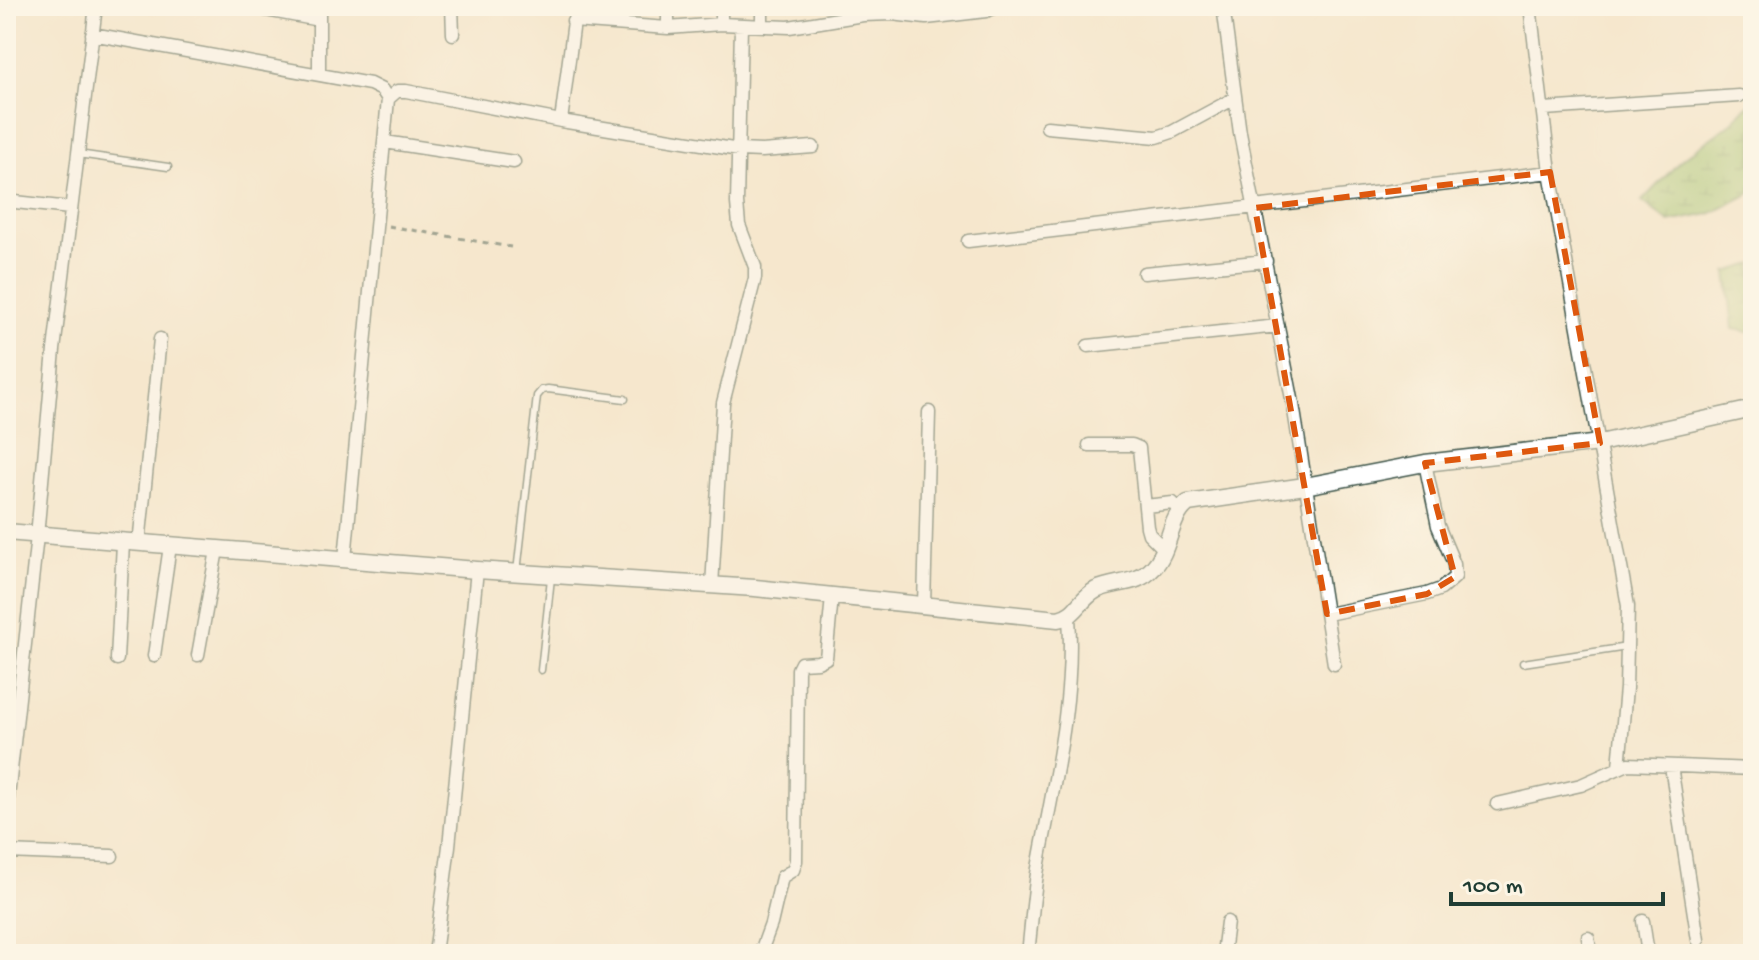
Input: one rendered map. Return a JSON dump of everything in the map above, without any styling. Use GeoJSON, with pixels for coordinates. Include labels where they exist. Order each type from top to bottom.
{"type":"FeatureCollection","features":[{"type":"Feature","properties":{"kind":"street"},"geometry":{"type":"LineString","coordinates":[[6,815],[70,208],[96,6]]}},
{"type":"Feature","properties":{"kind":"street"},"geometry":{"type":"LineString","coordinates":[[244,6],[319,20]]}},
{"type":"Feature","properties":{"kind":"street"},"geometry":{"type":"LineString","coordinates":[[319,6],[319,75]]}},
{"type":"Feature","properties":{"kind":"street"},"geometry":{"type":"LineString","coordinates":[[452,6],[453,34]]}},
{"type":"Feature","properties":{"kind":"street"},"geometry":{"type":"LineString","coordinates":[[561,121],[576,6]]}},
{"type":"Feature","properties":{"kind":"street"},"geometry":{"type":"LineString","coordinates":[[668,6],[668,28]]}},
{"type":"Feature","properties":{"kind":"street"},"geometry":{"type":"LineString","coordinates":[[721,6],[721,24]]}},
{"type":"Feature","properties":{"kind":"street"},"geometry":{"type":"LineString","coordinates":[[762,6],[762,25]]}},
{"type":"Feature","properties":{"kind":"street"},"geometry":{"type":"LineString","coordinates":[[820,6],[822,21]]}},
{"type":"Feature","properties":{"kind":"street"},"geometry":{"type":"LineString","coordinates":[[573,21],[668,28],[721,24],[789,27],[877,14],[926,18],[986,11],[1000,6]]}},
{"type":"Feature","properties":{"kind":"street"},"geometry":{"type":"LineString","coordinates":[[1223,6],[1235,98],[1278,326],[1334,664]]}},
{"type":"Feature","properties":{"kind":"street"},"geometry":{"type":"LineString","coordinates":[[1530,6],[1550,172],[1628,606],[1619,767]]}},
{"type":"Feature","properties":{"kind":"street"},"geometry":{"type":"LineString","coordinates":[[712,586],[723,403],[755,278],[755,267],[739,225],[737,203],[741,26]]}},
{"type":"Feature","properties":{"kind":"street"},"geometry":{"type":"LineString","coordinates":[[92,34],[370,84],[382,90],[388,99],[345,559]]}},
{"type":"Feature","properties":{"kind":"street"},"geometry":{"type":"LineString","coordinates":[[388,99],[397,91],[406,91],[561,121],[739,150],[813,147]]}},
{"type":"Feature","properties":{"kind":"street"},"geometry":{"type":"LineString","coordinates":[[1544,109],[1739,96]]}},
{"type":"Feature","properties":{"kind":"street"},"geometry":{"type":"LineString","coordinates":[[1047,127],[1157,137],[1235,98]]}},
{"type":"Feature","properties":{"kind":"street"},"geometry":{"type":"LineString","coordinates":[[385,142],[514,162]]}},
{"type":"Feature","properties":{"kind":"street"},"geometry":{"type":"LineString","coordinates":[[968,241],[1550,172]]}},
{"type":"Feature","properties":{"kind":"street"},"geometry":{"type":"LineString","coordinates":[[6,201],[70,208]]}},
{"type":"Feature","properties":{"kind":"street"},"geometry":{"type":"LineString","coordinates":[[1144,273],[1266,261]]}},
{"type":"Feature","properties":{"kind":"street"},"geometry":{"type":"LineString","coordinates":[[1088,346],[1278,326]]}},
{"type":"Feature","properties":{"kind":"street"},"geometry":{"type":"LineString","coordinates":[[117,659],[160,339]]}},
{"type":"Feature","properties":{"kind":"street"},"geometry":{"type":"LineString","coordinates":[[6,532],[477,570],[755,588],[1058,619],[1069,617],[1089,594],[1101,587],[1139,579],[1153,569],[1165,550],[1179,511],[1188,503],[1305,486],[1425,463],[1600,443],[1753,409]]}},
{"type":"Feature","properties":{"kind":"street"},"geometry":{"type":"LineString","coordinates":[[924,606],[929,412]]}},
{"type":"Feature","properties":{"kind":"street"},"geometry":{"type":"LineString","coordinates":[[1089,445],[1132,445],[1139,448],[1149,534],[1165,550]]}},
{"type":"Feature","properties":{"kind":"street"},"geometry":{"type":"LineString","coordinates":[[1327,614],[1427,594],[1441,589],[1455,577],[1454,564],[1438,526],[1425,463]]}},
{"type":"Feature","properties":{"kind":"street"},"geometry":{"type":"LineString","coordinates":[[1145,506],[1173,503],[1179,511]]}},
{"type":"Feature","properties":{"kind":"street"},"geometry":{"type":"LineString","coordinates":[[154,656],[170,546]]}},
{"type":"Feature","properties":{"kind":"street"},"geometry":{"type":"LineString","coordinates":[[198,655],[217,550]]}},
{"type":"Feature","properties":{"kind":"street"},"geometry":{"type":"LineString","coordinates":[[435,954],[477,570]]}},
{"type":"Feature","properties":{"kind":"street"},"geometry":{"type":"LineString","coordinates":[[760,954],[767,940],[782,877],[793,870],[796,861],[798,669],[801,663],[826,658],[832,597]]}},
{"type":"Feature","properties":{"kind":"street"},"geometry":{"type":"LineString","coordinates":[[1028,954],[1036,879],[1068,686],[1071,645],[1069,617]]}},
{"type":"Feature","properties":{"kind":"street"},"geometry":{"type":"LineString","coordinates":[[1497,804],[1581,785],[1619,767],[1639,763],[1753,769]]}},
{"type":"Feature","properties":{"kind":"street"},"geometry":{"type":"LineString","coordinates":[[1671,766],[1698,940]]}},
{"type":"Feature","properties":{"kind":"street"},"geometry":{"type":"LineString","coordinates":[[6,852],[112,856]]}},
{"type":"Feature","properties":{"kind":"street"},"geometry":{"type":"LineString","coordinates":[[1643,921],[1648,954]]}},
{"type":"Feature","properties":{"kind":"street"},"geometry":{"type":"LineString","coordinates":[[1223,954],[1227,922]]}},
{"type":"Feature","properties":{"kind":"street"},"geometry":{"type":"LineString","coordinates":[[1588,938],[1591,954]]}},
{"type":"Feature","properties":{"kind":"lane"},"geometry":{"type":"LineString","coordinates":[[78,154],[168,167]]}},
{"type":"Feature","properties":{"kind":"lane"},"geometry":{"type":"LineString","coordinates":[[517,572],[537,396],[548,389],[625,399]]}},
{"type":"Feature","properties":{"kind":"lane"},"geometry":{"type":"LineString","coordinates":[[541,670],[551,573]]}},
{"type":"Feature","properties":{"kind":"lane"},"geometry":{"type":"LineString","coordinates":[[1523,663],[1627,647]]}},
{"type":"Feature","properties":{"kind":"path"},"geometry":{"type":"LineString","coordinates":[[376,224],[511,247]]}},
{"type":"Feature","properties":{"kind":"highlighted area"},"geometry":{"type":"Polygon","coordinates":[[[1550,172],[1600,443],[1425,463],[1455,577],[1427,594],[1327,614],[1255,208],[1550,172]]]}},
{"type":"Feature","properties":{"kind":"green space"},"geometry":{"type":"Polygon","coordinates":[[[1753,100],[1753,192],[1710,214],[1669,222],[1642,201],[1683,158],[1729,125],[1753,100]]]}},
{"type":"Feature","properties":{"kind":"green space"},"geometry":{"type":"Polygon","coordinates":[[[1753,264],[1753,333],[1733,329],[1727,272],[1753,264]]]}}]}
